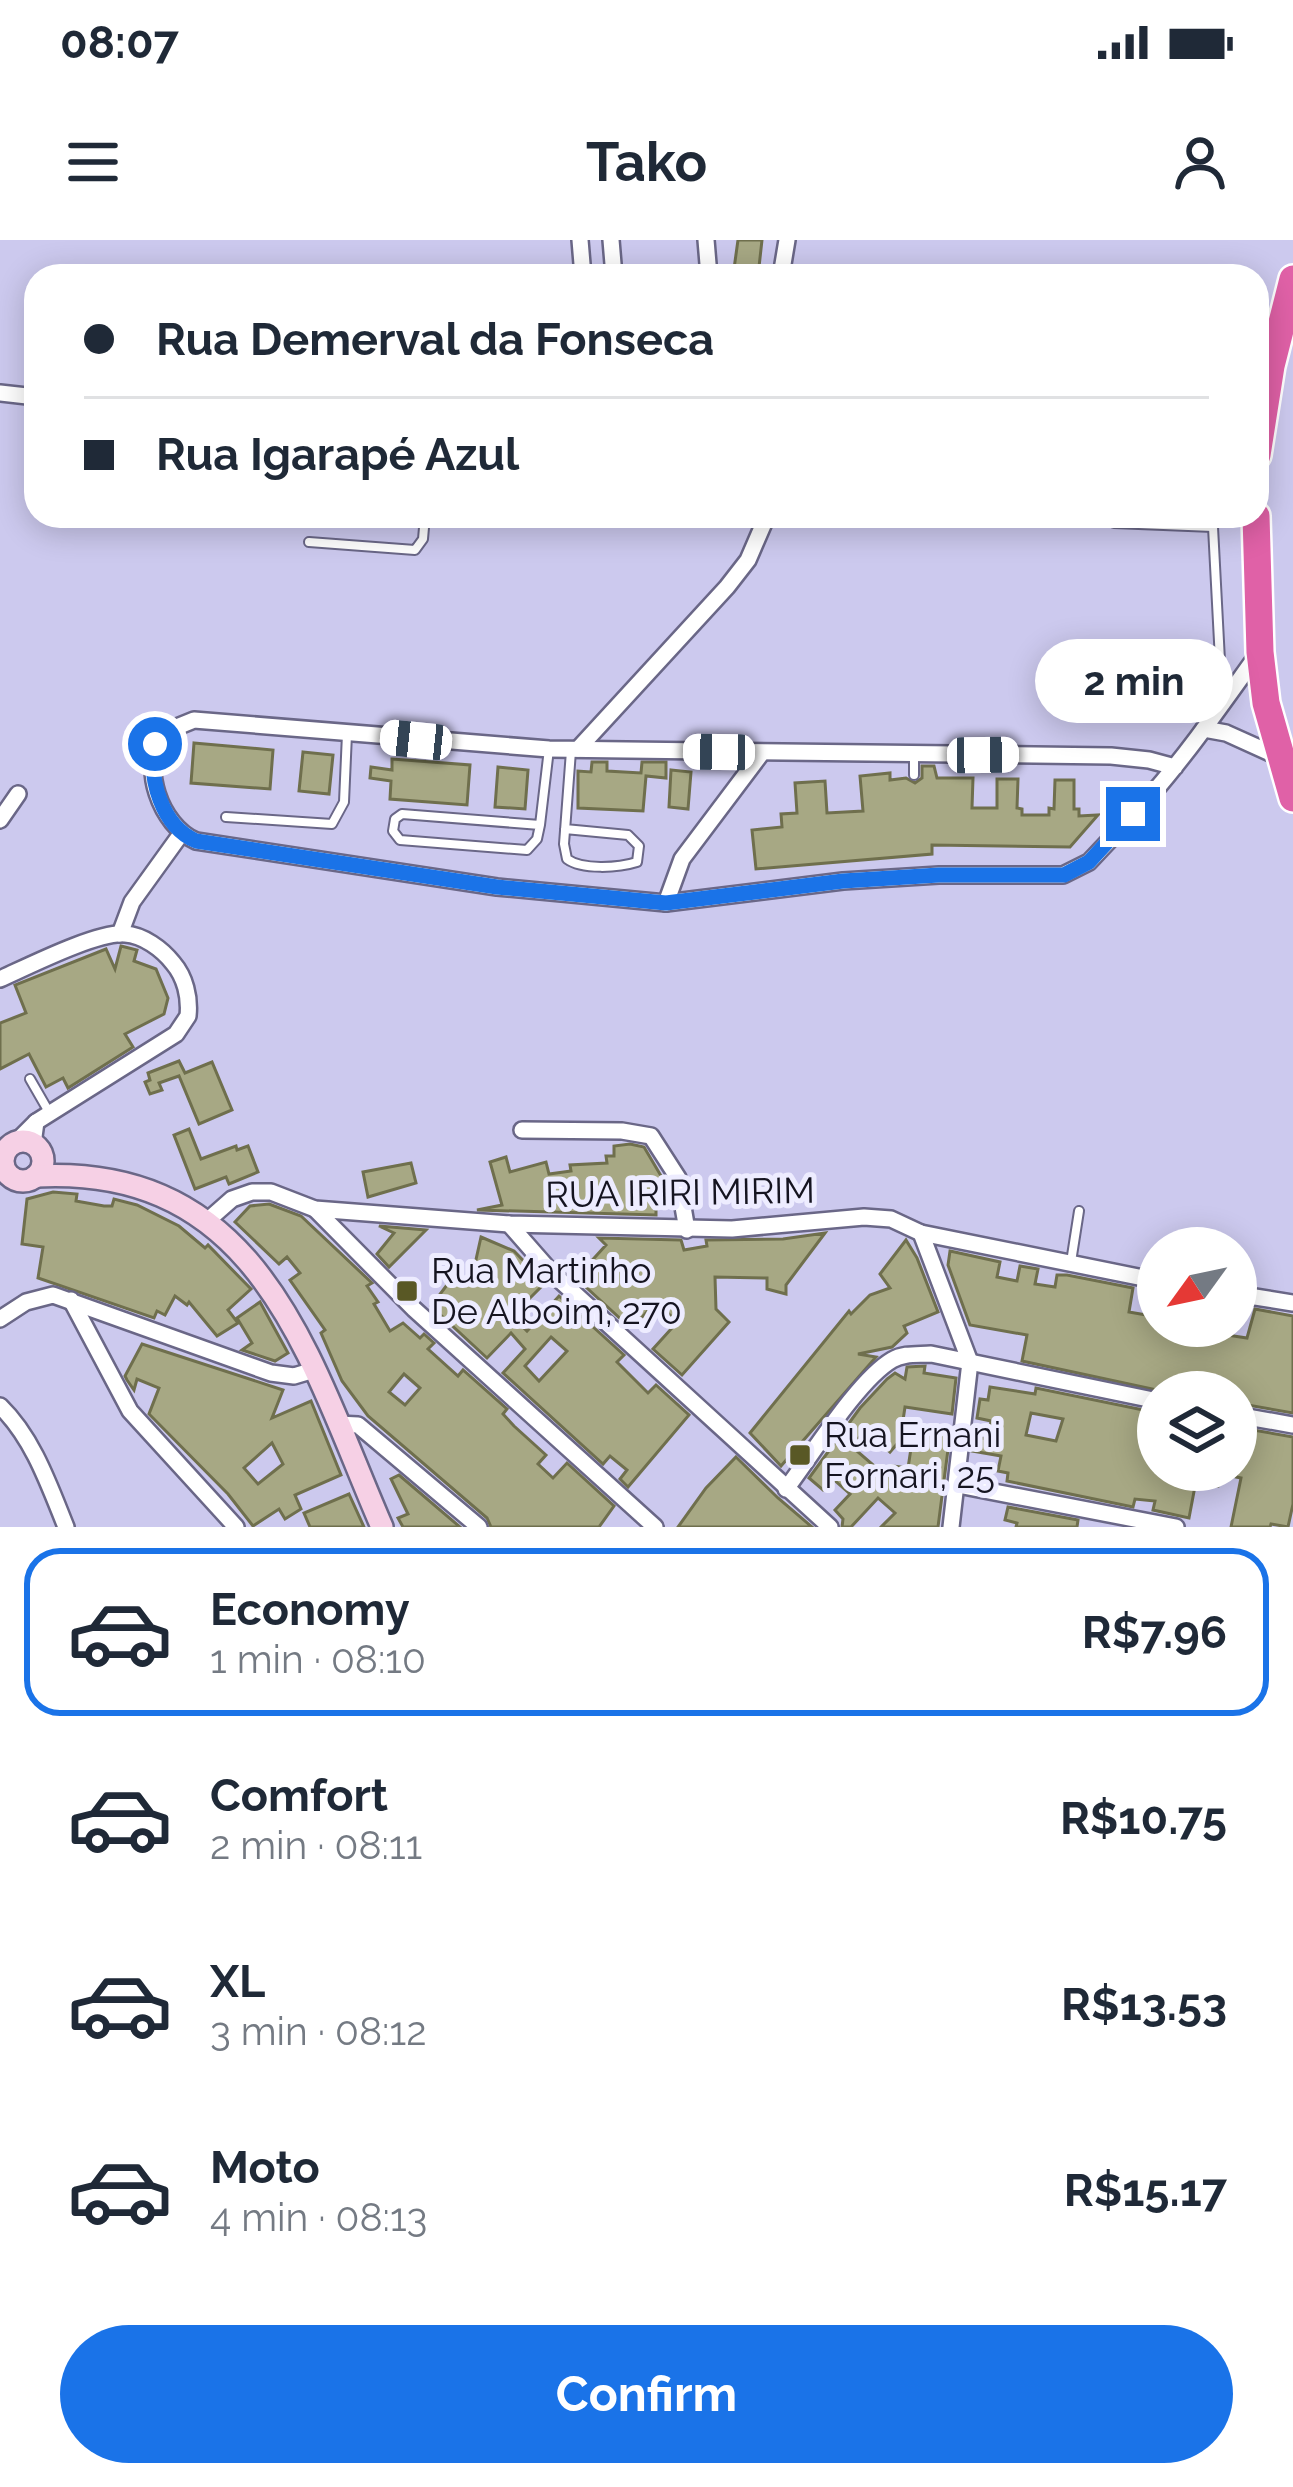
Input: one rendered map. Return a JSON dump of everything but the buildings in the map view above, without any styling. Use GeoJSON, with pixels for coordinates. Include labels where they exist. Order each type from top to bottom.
{"type":"FeatureCollection","features":[{"type":"Feature","properties":{"kind":"highway"},"geometry":{"type":"LineString","coordinates":[[1269,356],[1293,279]]}},
{"type":"Feature","properties":{"kind":"highway"},"geometry":{"type":"LineString","coordinates":[[1256,528],[1266,703],[1293,798]]}},
{"type":"Feature","properties":{"kind":"main road"},"geometry":{"type":"LineString","coordinates":[[22,1150],[69,1174],[136,1186],[207,1221],[235,1244],[274,1292],[314,1370],[382,1527]]}},
{"type":"Feature","properties":{"kind":"street"},"geometry":{"type":"LineString","coordinates":[[575,749],[727,587],[748,560],[762,528]]}},
{"type":"Feature","properties":{"kind":"street"},"geometry":{"type":"LineString","coordinates":[[1175,767],[1111,756],[549,749],[194,720],[171,726],[155,744],[152,758],[154,781],[166,814],[181,834],[227,848],[410,875],[666,903],[843,881],[1064,875],[1089,862],[1175,767],[1260,652]]}},
{"type":"Feature","properties":{"kind":"street"},"geometry":{"type":"LineString","coordinates":[[1204,729],[1280,757]]}},
{"type":"Feature","properties":{"kind":"street"},"geometry":{"type":"LineString","coordinates":[[666,903],[682,859],[761,754]]}},
{"type":"Feature","properties":{"kind":"street"},"geometry":{"type":"LineString","coordinates":[[0,820],[18,794]]}},
{"type":"Feature","properties":{"kind":"street"},"geometry":{"type":"LineString","coordinates":[[120,934],[132,902],[181,834]]}},
{"type":"Feature","properties":{"kind":"street"},"geometry":{"type":"LineString","coordinates":[[0,979],[120,934],[139,937],[169,957],[184,983],[188,1016],[176,1034],[22,1150]]}},
{"type":"Feature","properties":{"kind":"street"},"geometry":{"type":"LineString","coordinates":[[521,1130],[622,1131],[651,1136],[678,1178],[687,1230]]}},
{"type":"Feature","properties":{"kind":"street","name":"RUA IRIRI MIRIM"},"geometry":{"type":"LineString","coordinates":[[207,1221],[232,1199],[252,1192],[271,1192],[315,1209],[509,1223],[687,1230],[864,1217],[891,1219],[921,1233],[1137,1277]]}},
{"type":"Feature","properties":{"kind":"street"},"geometry":{"type":"LineString","coordinates":[[315,1209],[414,1309],[656,1527]]}},
{"type":"Feature","properties":{"kind":"street"},"geometry":{"type":"LineString","coordinates":[[509,1223],[552,1273],[830,1527]]}},
{"type":"Feature","properties":{"kind":"street"},"geometry":{"type":"LineString","coordinates":[[921,1233],[970,1362],[951,1527]]}},
{"type":"Feature","properties":{"kind":"street"},"geometry":{"type":"LineString","coordinates":[[0,1319],[53,1295],[271,1373],[295,1376],[314,1370]]}},
{"type":"Feature","properties":{"kind":"street"},"geometry":{"type":"LineString","coordinates":[[1257,1298],[1293,1304]]}},
{"type":"Feature","properties":{"kind":"street"},"geometry":{"type":"LineString","coordinates":[[70,1300],[130,1411],[236,1527]]}},
{"type":"Feature","properties":{"kind":"street"},"geometry":{"type":"LineString","coordinates":[[787,1489],[848,1407],[893,1360],[905,1355],[931,1354],[1137,1397]]}},
{"type":"Feature","properties":{"kind":"street"},"geometry":{"type":"LineString","coordinates":[[0,1406],[42,1470],[66,1527]]}},
{"type":"Feature","properties":{"kind":"street"},"geometry":{"type":"LineString","coordinates":[[1257,1419],[1293,1425]]}},
{"type":"Feature","properties":{"kind":"street"},"geometry":{"type":"LineString","coordinates":[[338,1424],[358,1425],[479,1527]]}},
{"type":"Feature","properties":{"kind":"street"},"geometry":{"type":"LineString","coordinates":[[958,1485],[1176,1527]]}},
{"type":"Feature","properties":{"kind":"lane"},"geometry":{"type":"LineString","coordinates":[[309,542],[415,550],[424,528]]}},
{"type":"Feature","properties":{"kind":"lane"},"geometry":{"type":"LineString","coordinates":[[1212,528],[1222,702]]}},
{"type":"Feature","properties":{"kind":"lane"},"geometry":{"type":"LineString","coordinates":[[226,818],[332,824],[344,802],[347,732]]}},
{"type":"Feature","properties":{"kind":"lane"},"geometry":{"type":"LineString","coordinates":[[540,824],[402,814],[395,819],[393,831],[400,840],[527,850],[537,839],[540,824],[549,749]]}},
{"type":"Feature","properties":{"kind":"lane"},"geometry":{"type":"LineString","coordinates":[[565,829],[635,839],[640,854],[637,862],[575,865],[566,859],[565,829],[575,749]]}},
{"type":"Feature","properties":{"kind":"lane"},"geometry":{"type":"LineString","coordinates":[[914,755],[914,775]]}},
{"type":"Feature","properties":{"kind":"lane"},"geometry":{"type":"LineString","coordinates":[[22,1150],[30,1079]]}},
{"type":"Feature","properties":{"kind":"lane"},"geometry":{"type":"LineString","coordinates":[[1070,1264],[1079,1211]]}},
{"type":"Feature","properties":{"kind":"place","name":"Rua Martinho De Alboim, 270"},"geometry":{"type":"Point","coordinates":[407,1291]}},
{"type":"Feature","properties":{"kind":"place","name":"Rua Ernani Fornari, 25"},"geometry":{"type":"Point","coordinates":[800,1455]}},
{"type":"Feature","properties":{"kind":"route"},"geometry":{"type":"LineString","coordinates":[[155,744],[154,781],[166,814],[181,834],[196,841],[410,875],[633,902],[698,902],[843,881],[1064,875],[1089,862],[1133,814]]}}]}
